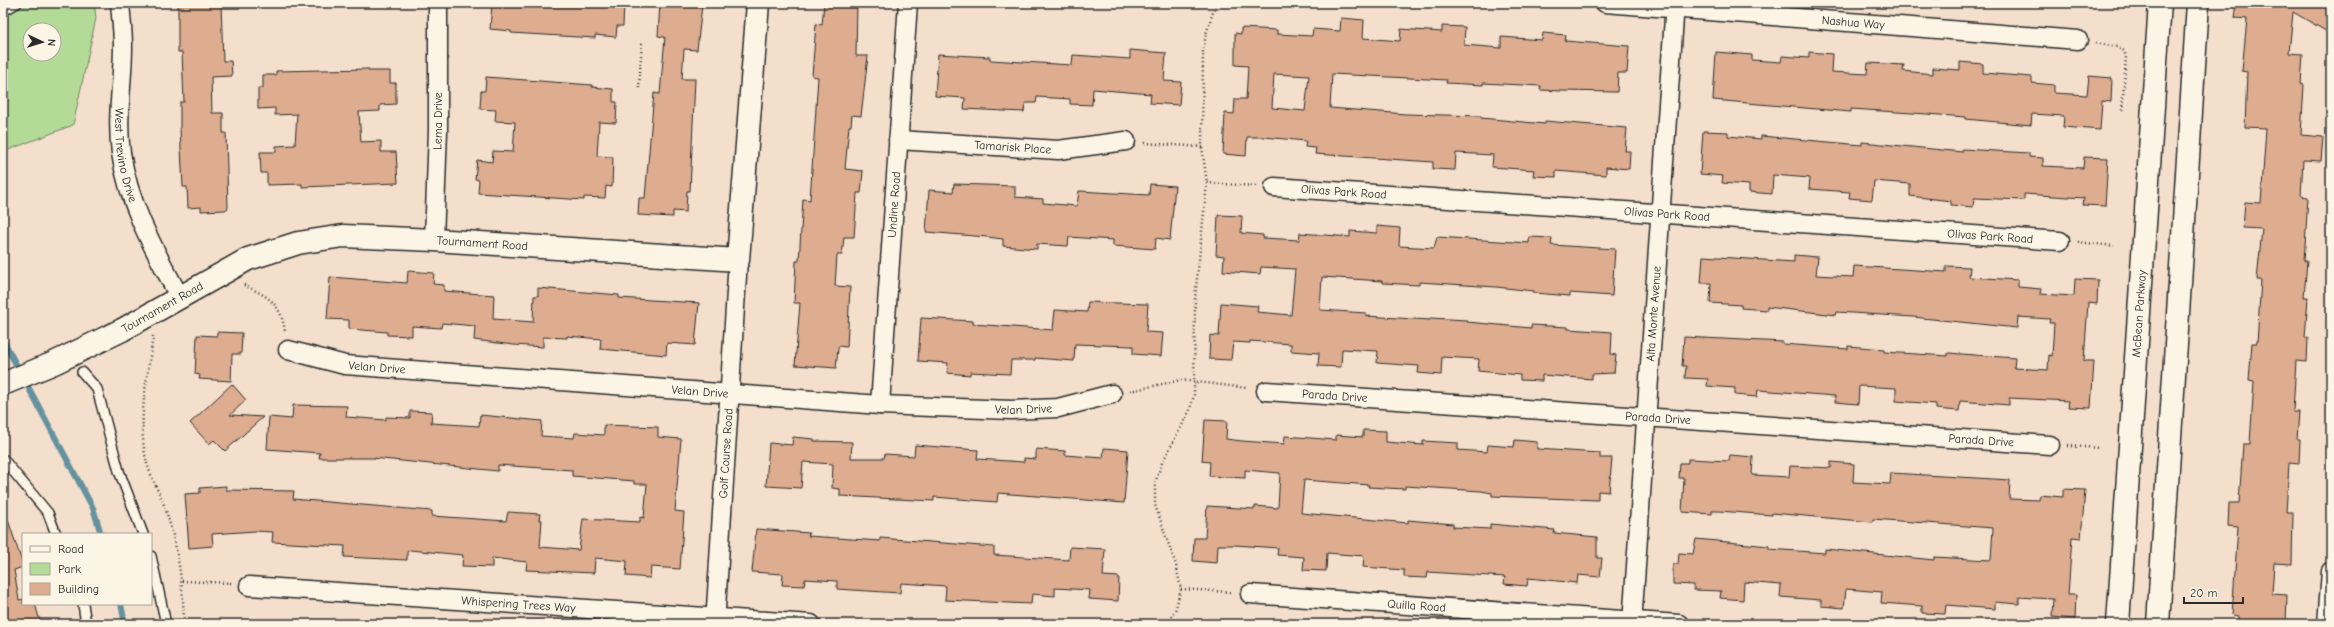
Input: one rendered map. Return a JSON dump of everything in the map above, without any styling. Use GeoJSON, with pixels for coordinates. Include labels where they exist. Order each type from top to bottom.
{"type":"FeatureCollection","features":[{"type":"Feature","properties":{"kind":"main road"},"geometry":{"type":"LineString","coordinates":[[738,260],[758,3]]}},
{"type":"Feature","properties":{"kind":"main road","name":"McBean Parkway"},"geometry":{"type":"LineString","coordinates":[[2118,624],[2160,3]]}},
{"type":"Feature","properties":{"kind":"main road"},"geometry":{"type":"LineString","coordinates":[[2158,624],[2198,3]]}},
{"type":"Feature","properties":{"kind":"main road","name":"Tournament Road"},"geometry":{"type":"LineString","coordinates":[[3,384],[54,363],[122,330],[179,296],[248,259],[298,243],[343,236],[434,240],[738,260]]}},
{"type":"Feature","properties":{"kind":"street","name":"West Trevino Drive"},"geometry":{"type":"LineString","coordinates":[[120,3],[123,45],[120,152],[131,196],[142,227],[179,296]]}},
{"type":"Feature","properties":{"kind":"street","name":"Lema Drive"},"geometry":{"type":"LineString","coordinates":[[434,240],[438,130],[438,3]]}},
{"type":"Feature","properties":{"kind":"street","name":"Undine Road"},"geometry":{"type":"LineString","coordinates":[[880,405],[908,3]]}},
{"type":"Feature","properties":{"kind":"street","name":"Nashua Way"},"geometry":{"type":"LineString","coordinates":[[1605,3],[1675,5],[2078,40]]}},
{"type":"Feature","properties":{"kind":"street","name":"Alta Monte Avenue"},"geometry":{"type":"LineString","coordinates":[[1632,622],[1662,214],[1675,5]]}},
{"type":"Feature","properties":{"kind":"street","name":"Tamarisk Place"},"geometry":{"type":"LineString","coordinates":[[898,140],[1058,150],[1126,141]]}},
{"type":"Feature","properties":{"kind":"street","name":"Olivas Park Road"},"geometry":{"type":"LineString","coordinates":[[1274,187],[2060,241]]}},
{"type":"Feature","properties":{"kind":"street","name":"Golf Course Road"},"geometry":{"type":"LineString","coordinates":[[715,621],[738,260]]}},
{"type":"Feature","properties":{"kind":"street","name":"Velan Drive"},"geometry":{"type":"LineString","coordinates":[[288,350],[345,365],[880,405],[1011,410],[1058,408],[1112,394]]}},
{"type":"Feature","properties":{"kind":"street","name":"Parada Drive"},"geometry":{"type":"LineString","coordinates":[[1266,391],[2050,445]]}},
{"type":"Feature","properties":{"kind":"street"},"geometry":{"type":"LineString","coordinates":[[2327,624],[2331,571]]}},
{"type":"Feature","properties":{"kind":"street","name":"Whispering Trees Way"},"geometry":{"type":"LineString","coordinates":[[249,586],[715,621],[811,624]]}},
{"type":"Feature","properties":{"kind":"street","name":"Quilla Road"},"geometry":{"type":"LineString","coordinates":[[1250,594],[1632,622],[1679,624]]}},
{"type":"Feature","properties":{"kind":"lane"},"geometry":{"type":"LineString","coordinates":[[3,11],[17,3]]}},
{"type":"Feature","properties":{"kind":"lane"},"geometry":{"type":"LineString","coordinates":[[82,372],[97,389],[119,471],[142,533]]}},
{"type":"Feature","properties":{"kind":"lane"},"geometry":{"type":"LineString","coordinates":[[3,459],[48,512],[56,533]]}},
{"type":"Feature","properties":{"kind":"lane"},"geometry":{"type":"LineString","coordinates":[[152,561],[166,624]]}},
{"type":"Feature","properties":{"kind":"lane"},"geometry":{"type":"LineString","coordinates":[[83,605],[86,624]]}},
{"type":"Feature","properties":{"kind":"path"},"geometry":{"type":"LineString","coordinates":[[1168,624],[1175,611],[1181,589],[1176,565],[1155,505],[1155,482],[1162,462],[1189,412],[1195,381],[1196,298],[1208,183],[1202,147],[1203,52],[1206,34],[1216,3]]}},
{"type":"Feature","properties":{"kind":"path"},"geometry":{"type":"LineString","coordinates":[[2078,40],[2118,46],[2124,51],[2126,58],[2122,112]]}},
{"type":"Feature","properties":{"kind":"path"},"geometry":{"type":"LineString","coordinates":[[639,88],[642,41]]}},
{"type":"Feature","properties":{"kind":"path"},"geometry":{"type":"LineString","coordinates":[[1126,141],[1202,147]]}},
{"type":"Feature","properties":{"kind":"path"},"geometry":{"type":"LineString","coordinates":[[1208,183],[1274,187]]}},
{"type":"Feature","properties":{"kind":"path"},"geometry":{"type":"LineString","coordinates":[[2060,241],[2114,246]]}},
{"type":"Feature","properties":{"kind":"path"},"geometry":{"type":"LineString","coordinates":[[243,284],[267,296],[283,316],[288,350]]}},
{"type":"Feature","properties":{"kind":"path"},"geometry":{"type":"LineString","coordinates":[[154,336],[145,391],[143,434],[147,462],[165,508],[182,581],[184,624]]}},
{"type":"Feature","properties":{"kind":"path"},"geometry":{"type":"LineString","coordinates":[[1112,394],[1181,380],[1266,391]]}},
{"type":"Feature","properties":{"kind":"path"},"geometry":{"type":"LineString","coordinates":[[2050,445],[2100,448]]}},
{"type":"Feature","properties":{"kind":"path"},"geometry":{"type":"LineString","coordinates":[[182,581],[221,582],[249,586]]}},
{"type":"Feature","properties":{"kind":"path"},"geometry":{"type":"LineString","coordinates":[[1181,589],[1250,594]]}},
{"type":"Feature","properties":{"kind":"green space"},"geometry":{"type":"Polygon","coordinates":[[[3,3],[94,3],[96,18],[73,125],[3,152],[3,3]]]}},
{"type":"Feature","properties":{"kind":"building"},"geometry":{"type":"Polygon","coordinates":[[[178,3],[221,3],[223,61],[231,61],[232,76],[211,77],[212,113],[223,113],[223,133],[226,133],[228,208],[225,210],[201,211],[201,207],[188,208],[187,187],[183,187],[180,102],[184,102],[182,52],[178,52],[178,3]]]}},
{"type":"Feature","properties":{"kind":"building"},"geometry":{"type":"Polygon","coordinates":[[[492,3],[624,3],[623,26],[617,26],[616,37],[595,35],[595,38],[511,33],[511,31],[490,29],[492,3]]]}},
{"type":"Feature","properties":{"kind":"building"},"geometry":{"type":"Polygon","coordinates":[[[660,3],[702,3],[697,50],[684,49],[682,79],[695,79],[690,191],[687,191],[686,212],[673,211],[673,217],[638,215],[639,198],[645,198],[654,93],[660,94],[665,37],[658,36],[660,3]]]}},
{"type":"Feature","properties":{"kind":"building"},"geometry":{"type":"Polygon","coordinates":[[[824,3],[857,3],[856,56],[868,56],[861,116],[852,115],[851,126],[849,126],[845,169],[863,171],[861,193],[857,193],[854,237],[844,237],[842,255],[837,255],[835,286],[850,287],[847,347],[839,346],[836,368],[795,365],[800,303],[794,303],[796,261],[799,261],[803,199],[810,200],[818,77],[812,76],[816,24],[822,25],[824,3]]]}},
{"type":"Feature","properties":{"kind":"building"},"geometry":{"type":"Polygon","coordinates":[[[2237,3],[2331,3],[2331,34],[2293,12],[2289,53],[2303,54],[2301,84],[2304,85],[2301,135],[2323,137],[2321,161],[2303,160],[2301,196],[2308,197],[2304,261],[2307,261],[2304,297],[2308,297],[2305,338],[2308,338],[2307,362],[2296,361],[2293,412],[2299,412],[2297,439],[2300,439],[2299,464],[2289,463],[2286,513],[2293,513],[2292,564],[2274,563],[2272,594],[2287,595],[2286,624],[2238,624],[2238,616],[2232,615],[2238,527],[2228,526],[2229,503],[2239,503],[2243,444],[2250,444],[2254,381],[2249,380],[2252,343],[2257,343],[2261,280],[2257,280],[2262,229],[2243,228],[2245,202],[2261,203],[2266,128],[2245,127],[2247,72],[2242,71],[2247,19],[2235,18],[2237,3]]]}},
{"type":"Feature","properties":{"kind":"building"},"geometry":{"type":"Polygon","coordinates":[[[1341,18],[1364,20],[1363,38],[1400,41],[1401,29],[1442,32],[1442,26],[1465,27],[1464,45],[1501,48],[1501,37],[1542,40],[1543,33],[1566,35],[1565,41],[1629,46],[1627,73],[1618,73],[1617,92],[1540,90],[1541,86],[1446,83],[1447,80],[1332,74],[1330,108],[1406,114],[1481,116],[1481,118],[1545,124],[1545,121],[1627,128],[1625,151],[1630,151],[1629,169],[1606,167],[1606,175],[1556,171],[1556,177],[1533,176],[1534,170],[1492,167],[1493,155],[1456,153],[1455,170],[1433,169],[1433,162],[1315,154],[1316,148],[1305,147],[1306,141],[1264,137],[1247,137],[1246,156],[1223,154],[1225,113],[1234,114],[1235,99],[1246,99],[1248,66],[1235,65],[1235,33],[1241,34],[1241,28],[1277,30],[1277,34],[1312,36],[1313,29],[1340,31],[1341,18]],[[1274,74],[1272,108],[1305,111],[1309,76],[1274,74]]]}},
{"type":"Feature","properties":{"kind":"building"},"geometry":{"type":"Polygon","coordinates":[[[1130,50],[1166,53],[1164,81],[1181,82],[1179,105],[1150,103],[1151,94],[1093,89],[1092,105],[1070,104],[1070,99],[1037,97],[1036,103],[1025,103],[1024,112],[964,109],[965,98],[935,96],[938,54],[990,57],[990,60],[1072,65],[1073,55],[1130,59],[1130,50]]]}},
{"type":"Feature","properties":{"kind":"building"},"geometry":{"type":"Polygon","coordinates":[[[1716,52],[1752,55],[1752,60],[1781,62],[1782,56],[1809,58],[1809,52],[1832,54],[1831,72],[1867,74],[1868,63],[1904,65],[1903,71],[1933,74],[1933,68],[1960,70],[1960,62],[1983,64],[1983,73],[2032,77],[2032,83],[2054,85],[2054,93],[2087,95],[2089,76],[2112,78],[2111,102],[2102,101],[2100,130],[2063,127],[2064,116],[2032,114],[2031,125],[1927,114],[1851,109],[1851,112],[1713,100],[1716,52]]]}},
{"type":"Feature","properties":{"kind":"building"},"geometry":{"type":"Polygon","coordinates":[[[369,69],[369,71],[390,71],[390,83],[396,83],[396,104],[380,105],[380,111],[359,112],[361,142],[381,141],[381,152],[396,152],[398,183],[302,187],[302,184],[267,185],[267,173],[261,173],[260,152],[276,152],[276,146],[295,145],[297,114],[275,115],[275,108],[258,109],[258,88],[263,88],[263,75],[276,75],[276,71],[369,69]]]}},
{"type":"Feature","properties":{"kind":"building"},"geometry":{"type":"Polygon","coordinates":[[[486,77],[592,85],[592,87],[613,89],[613,102],[617,102],[616,123],[599,122],[597,156],[613,157],[612,187],[606,186],[605,198],[584,197],[584,200],[478,193],[479,180],[475,179],[477,160],[492,162],[493,151],[513,152],[515,122],[495,121],[496,110],[480,109],[481,91],[485,91],[486,77]]]}},
{"type":"Feature","properties":{"kind":"building"},"geometry":{"type":"Polygon","coordinates":[[[1703,131],[1728,132],[1728,136],[1761,139],[1761,136],[1862,145],[1862,142],[1962,152],[1962,149],[2029,153],[2029,157],[2043,158],[2043,166],[2083,168],[2084,157],[2108,158],[2105,206],[2083,205],[2084,198],[2024,194],[2024,200],[1974,198],[1973,207],[1951,205],[1951,201],[1910,196],[1910,184],[1874,181],[1872,200],[1849,198],[1850,192],[1809,189],[1810,178],[1773,175],[1772,194],[1749,192],[1749,185],[1722,183],[1723,176],[1700,174],[1703,131]]]}},
{"type":"Feature","properties":{"kind":"building"},"geometry":{"type":"Polygon","coordinates":[[[954,184],[1015,186],[1015,197],[1043,199],[1043,203],[1077,206],[1079,191],[1149,195],[1150,184],[1175,186],[1170,240],[1156,238],[1155,249],[1113,246],[1113,240],[1069,237],[1068,246],[1037,244],[1037,249],[1003,246],[1003,239],[926,232],[929,190],[953,192],[954,184]]]}},
{"type":"Feature","properties":{"kind":"building"},"geometry":{"type":"Polygon","coordinates":[[[1218,215],[1242,216],[1241,233],[1263,235],[1263,238],[1299,240],[1300,233],[1350,237],[1350,231],[1377,233],[1377,226],[1400,228],[1399,246],[1434,248],[1437,237],[1529,243],[1529,237],[1552,238],[1551,245],[1615,249],[1612,296],[1570,293],[1570,296],[1534,293],[1534,291],[1496,287],[1419,282],[1419,285],[1382,283],[1382,281],[1322,277],[1320,310],[1366,313],[1366,316],[1430,320],[1430,318],[1467,320],[1467,322],[1531,328],[1531,325],[1612,332],[1611,354],[1616,355],[1614,373],[1592,374],[1592,379],[1542,375],[1542,381],[1520,380],[1520,375],[1478,371],[1479,359],[1442,357],[1441,375],[1418,373],[1419,366],[1377,363],[1378,351],[1342,349],[1341,367],[1318,366],[1319,353],[1291,351],[1291,344],[1250,341],[1250,343],[1233,342],[1231,360],[1209,359],[1210,335],[1219,336],[1221,303],[1258,306],[1257,312],[1291,315],[1295,269],[1261,267],[1260,274],[1223,271],[1224,256],[1216,255],[1218,215]]]}},
{"type":"Feature","properties":{"kind":"building"},"geometry":{"type":"Polygon","coordinates":[[[1794,255],[1818,257],[1816,275],[1853,277],[1854,266],[1946,272],[1946,266],[1970,267],[1969,277],[2018,280],[2018,287],[2041,289],[2040,294],[2074,296],[2075,279],[2098,280],[2097,304],[2088,303],[2084,361],[2094,361],[2091,408],[2068,407],[2069,401],[2009,398],[2009,405],[1960,401],[1959,411],[1936,409],[1936,404],[1896,401],[1896,388],[1859,386],[1858,404],[1835,402],[1835,396],[1758,390],[1757,397],[1735,395],[1735,388],[1707,386],[1708,379],[1685,378],[1686,366],[1682,366],[1684,337],[1783,342],[1783,344],[1848,349],[1848,346],[1884,349],[1884,352],[1948,356],[1948,353],[2015,358],[2014,368],[2048,370],[2049,355],[2052,356],[2054,323],[2049,323],[2050,319],[2018,317],[2017,328],[1913,317],[1837,312],[1836,315],[1767,307],[1767,310],[1741,308],[1741,305],[1710,303],[1711,283],[1701,283],[1703,256],[1794,262],[1794,255]]]}},
{"type":"Feature","properties":{"kind":"building"},"geometry":{"type":"Polygon","coordinates":[[[408,271],[434,273],[433,284],[444,285],[444,291],[494,295],[493,319],[533,322],[534,296],[538,296],[538,288],[619,295],[619,298],[699,303],[695,345],[667,343],[666,355],[600,349],[601,339],[567,336],[567,338],[543,337],[543,347],[514,345],[474,340],[475,326],[442,323],[441,328],[412,326],[412,336],[387,335],[387,332],[349,329],[349,320],[327,319],[330,277],[407,283],[408,271]]]}},
{"type":"Feature","properties":{"kind":"building"},"geometry":{"type":"Polygon","coordinates":[[[1088,302],[1148,304],[1146,332],[1163,333],[1161,356],[1133,354],[1133,346],[1075,344],[1074,361],[1035,358],[1035,360],[1011,360],[1010,374],[970,372],[970,375],[947,373],[948,363],[918,361],[921,318],[973,321],[973,324],[1053,330],[1055,310],[1087,312],[1088,302]]]}},
{"type":"Feature","properties":{"kind":"building"},"geometry":{"type":"Polygon","coordinates":[[[217,332],[242,333],[241,354],[232,354],[231,381],[199,379],[200,375],[195,374],[197,335],[217,336],[217,332]]]}},
{"type":"Feature","properties":{"kind":"building"},"geometry":{"type":"Polygon","coordinates":[[[232,384],[246,400],[230,415],[263,417],[225,451],[214,440],[209,444],[190,423],[232,384]]]}},
{"type":"Feature","properties":{"kind":"building"},"geometry":{"type":"Polygon","coordinates":[[[293,405],[347,406],[346,417],[386,420],[386,417],[410,418],[410,411],[432,412],[431,423],[479,426],[480,415],[542,421],[541,436],[574,438],[575,433],[604,435],[604,425],[658,427],[658,437],[681,439],[675,511],[684,512],[680,569],[651,567],[650,578],[626,576],[627,561],[595,558],[594,573],[526,570],[527,562],[492,558],[492,567],[462,566],[463,555],[410,550],[407,552],[407,560],[344,557],[345,546],[272,542],[273,532],[255,531],[212,534],[213,546],[189,548],[185,494],[200,493],[200,488],[226,486],[226,490],[294,491],[293,499],[432,511],[432,516],[506,521],[508,512],[540,514],[539,520],[542,520],[540,547],[579,550],[583,519],[640,522],[640,517],[644,518],[647,484],[634,484],[634,481],[572,476],[572,470],[498,465],[498,471],[373,458],[319,458],[320,453],[267,449],[269,417],[292,419],[293,405]]]}},
{"type":"Feature","properties":{"kind":"building"},"geometry":{"type":"Polygon","coordinates":[[[1205,420],[1227,421],[1226,439],[1242,441],[1284,444],[1285,436],[1336,440],[1336,435],[1363,437],[1363,430],[1386,431],[1386,442],[1423,445],[1423,441],[1458,443],[1458,450],[1487,452],[1488,445],[1514,447],[1515,440],[1537,442],[1537,449],[1600,453],[1600,458],[1612,458],[1609,492],[1598,491],[1598,500],[1492,496],[1492,493],[1481,491],[1405,486],[1405,489],[1368,487],[1369,485],[1304,480],[1301,513],[1408,523],[1408,520],[1453,524],[1453,527],[1490,529],[1490,524],[1555,530],[1554,533],[1597,537],[1597,558],[1602,558],[1600,577],[1578,575],[1577,583],[1528,578],[1527,586],[1504,584],[1505,577],[1428,572],[1427,578],[1404,577],[1404,570],[1363,567],[1364,556],[1327,553],[1326,571],[1303,570],[1304,557],[1277,555],[1278,548],[1235,545],[1218,545],[1217,563],[1193,561],[1194,538],[1205,538],[1207,506],[1255,509],[1255,506],[1278,508],[1280,473],[1245,470],[1245,478],[1209,476],[1210,462],[1202,461],[1205,420]]]}},
{"type":"Feature","properties":{"kind":"building"},"geometry":{"type":"Polygon","coordinates":[[[793,437],[814,439],[814,441],[852,442],[851,458],[884,458],[885,454],[914,456],[915,445],[978,450],[977,459],[1024,462],[1024,458],[1036,459],[1036,449],[1065,451],[1065,455],[1103,458],[1104,448],[1128,450],[1124,503],[998,493],[997,502],[934,497],[934,501],[840,496],[840,489],[832,488],[833,464],[803,462],[801,488],[766,486],[769,443],[792,445],[793,437]]]}},
{"type":"Feature","properties":{"kind":"building"},"geometry":{"type":"Polygon","coordinates":[[[1730,455],[1753,457],[1752,475],[1789,477],[1790,466],[1831,468],[1831,462],[1854,464],[1853,482],[1890,484],[1891,473],[2010,480],[2009,499],[2039,500],[2040,495],[2063,497],[2063,489],[2085,490],[2081,538],[2072,537],[2068,595],[2076,595],[2075,619],[2052,617],[2053,599],[2019,597],[2019,604],[1995,602],[1995,609],[1946,605],[1945,614],[1922,613],[1922,606],[1881,603],[1882,592],[1846,589],[1844,608],[1821,606],[1821,600],[1780,597],[1781,585],[1744,582],[1743,600],[1720,598],[1721,591],[1694,590],[1694,585],[1673,584],[1673,564],[1678,564],[1679,553],[1693,554],[1696,539],[1769,546],[1769,549],[1825,553],[1825,549],[1934,560],[1934,557],[1991,560],[1993,528],[1873,519],[1872,522],[1772,513],[1772,515],[1719,511],[1712,511],[1712,514],[1682,512],[1684,478],[1679,478],[1680,463],[1688,463],[1688,459],[1729,461],[1730,455]]]}},
{"type":"Feature","properties":{"kind":"building"},"geometry":{"type":"Polygon","coordinates":[[[3,514],[6,514],[22,562],[22,567],[14,570],[19,600],[22,599],[22,605],[35,605],[41,624],[3,624],[3,514]]]}},
{"type":"Feature","properties":{"kind":"building"},"geometry":{"type":"Polygon","coordinates":[[[756,529],[809,533],[808,536],[880,541],[880,538],[994,547],[994,555],[1069,560],[1070,547],[1105,549],[1103,576],[1119,577],[1118,601],[1089,599],[1090,590],[1055,588],[1055,596],[1032,594],[1031,604],[945,600],[946,586],[901,583],[900,593],[837,589],[837,581],[805,579],[804,586],[782,585],[783,574],[752,572],[756,529]]]}},
{"type":"Feature","properties":{"kind":"waterway"},"geometry":{"type":"LineString","coordinates":[[3,340],[93,508],[101,533]]}},
{"type":"Feature","properties":{"kind":"waterway"},"geometry":{"type":"LineString","coordinates":[[121,605],[125,624]]}}]}
